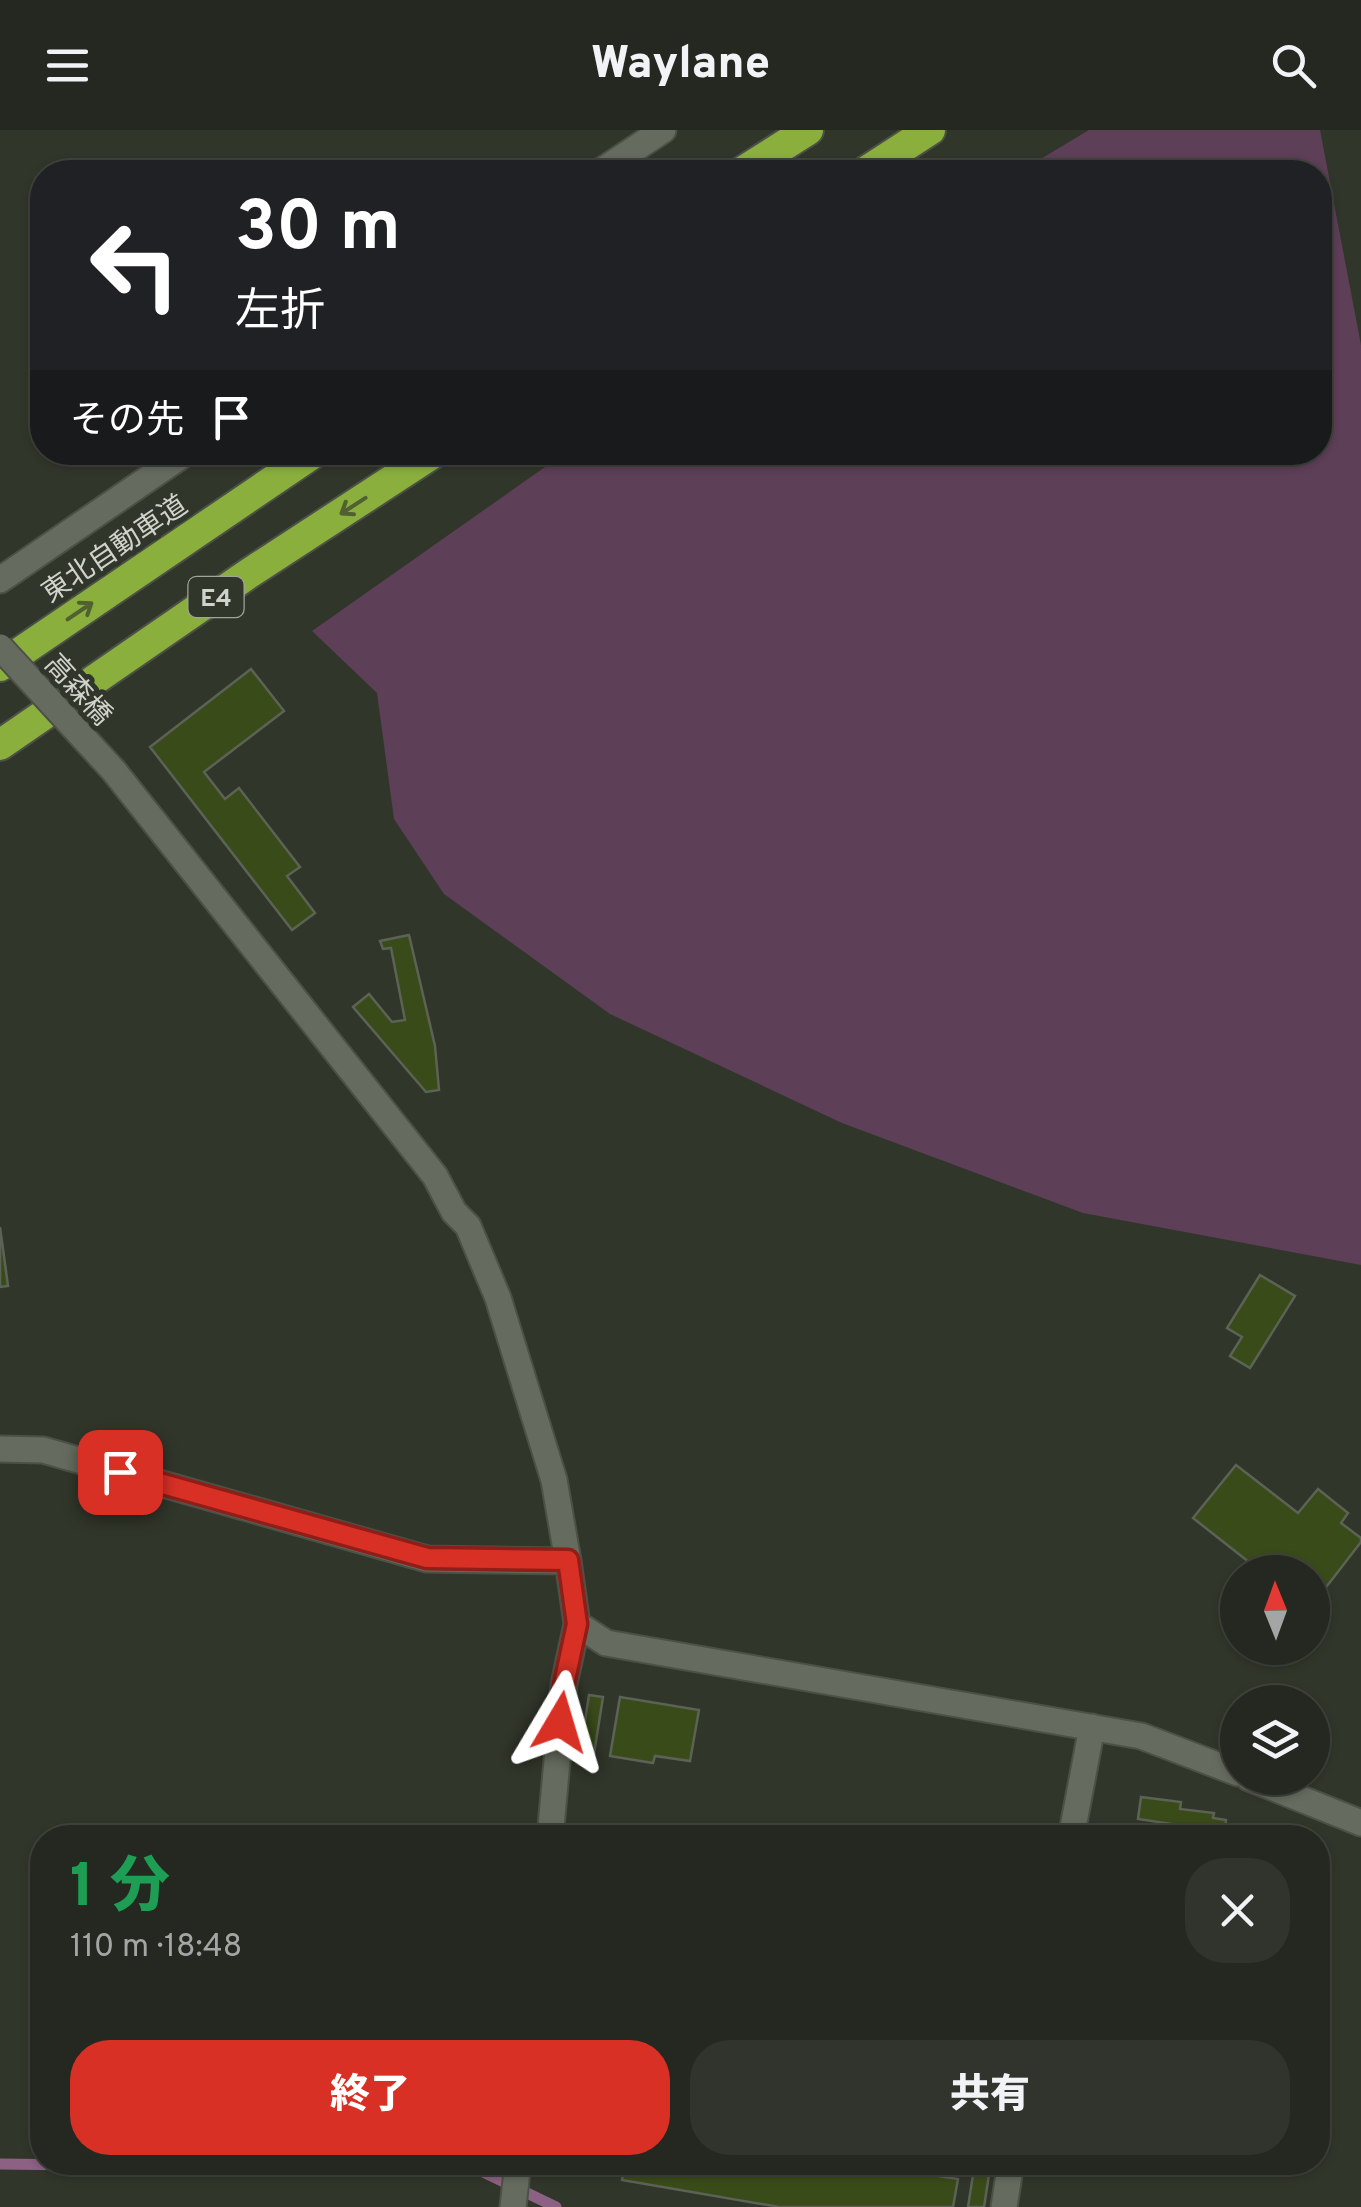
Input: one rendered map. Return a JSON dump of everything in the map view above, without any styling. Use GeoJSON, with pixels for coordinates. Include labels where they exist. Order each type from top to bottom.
{"type":"FeatureCollection","features":[{"type":"Feature","properties":{"kind":"highway"},"geometry":{"type":"LineString","coordinates":[[761,160],[808,130]]}},
{"type":"Feature","properties":{"kind":"highway"},"geometry":{"type":"LineString","coordinates":[[884,160],[930,130]]}},
{"type":"Feature","properties":{"kind":"highway","name":"東北自動車道"},"geometry":{"type":"LineString","coordinates":[[0,666],[296,465]]}},
{"type":"Feature","properties":{"kind":"highway","name":"E4"},"geometry":{"type":"LineString","coordinates":[[0,745],[248,574],[415,465]]}},
{"type":"Feature","properties":{"kind":"street"},"geometry":{"type":"LineString","coordinates":[[618,160],[663,130]]}},
{"type":"Feature","properties":{"kind":"street"},"geometry":{"type":"LineString","coordinates":[[0,580],[168,465]]}},
{"type":"Feature","properties":{"kind":"street","name":"高森橋"},"geometry":{"type":"LineString","coordinates":[[0,646],[114,772],[423,1160],[454,1212],[468,1226],[498,1298],[554,1480],[577,1624]]}},
{"type":"Feature","properties":{"kind":"street"},"geometry":{"type":"LineString","coordinates":[[0,1449],[43,1450],[427,1558],[568,1560]]}},
{"type":"Feature","properties":{"kind":"street"},"geometry":{"type":"LineString","coordinates":[[551,1825],[564,1684],[577,1624],[606,1644],[1141,1736],[1220,1766]]}},
{"type":"Feature","properties":{"kind":"street"},"geometry":{"type":"LineString","coordinates":[[1074,1825],[1092,1727]]}},
{"type":"Feature","properties":{"kind":"street"},"geometry":{"type":"LineString","coordinates":[[1291,1795],[1361,1823]]}},
{"type":"Feature","properties":{"kind":"street"},"geometry":{"type":"LineString","coordinates":[[513,2207],[517,2175]]}},
{"type":"Feature","properties":{"kind":"street"},"geometry":{"type":"LineString","coordinates":[[1004,2207],[1009,2175]]}},
{"type":"Feature","properties":{"kind":"shaded area"},"geometry":{"type":"Polygon","coordinates":[[[1089,130],[1320,130],[1326,160],[1039,160],[1089,130]]]}},
{"type":"Feature","properties":{"kind":"shaded area"},"geometry":{"type":"Polygon","coordinates":[[[1332,193],[1361,345],[1361,1265],[1083,1213],[842,1123],[610,1014],[444,894],[394,819],[377,693],[312,631],[548,465],[1332,465],[1332,193]]]}},
{"type":"Feature","properties":{"kind":"building"},"geometry":{"type":"Polygon","coordinates":[[[251,669],[284,711],[204,772],[225,799],[239,788],[300,867],[287,876],[315,913],[292,930],[150,747],[251,669]]]}},
{"type":"Feature","properties":{"kind":"building"},"geometry":{"type":"Polygon","coordinates":[[[409,935],[435,1046],[439,1090],[426,1092],[353,1007],[369,994],[392,1022],[405,1020],[391,948],[383,949],[380,941],[409,935]]]}},
{"type":"Feature","properties":{"kind":"building"},"geometry":{"type":"Polygon","coordinates":[[[0,1227],[8,1286],[0,1287],[0,1227]]]}},
{"type":"Feature","properties":{"kind":"building"},"geometry":{"type":"Polygon","coordinates":[[[1260,1275],[1295,1296],[1250,1368],[1230,1356],[1242,1337],[1227,1328],[1260,1275]]]}},
{"type":"Feature","properties":{"kind":"building"},"geometry":{"type":"Polygon","coordinates":[[[1236,1465],[1298,1513],[1318,1489],[1348,1513],[1341,1523],[1361,1542],[1330,1582],[1330,1555],[1240,1555],[1193,1518],[1236,1465]]]}},
{"type":"Feature","properties":{"kind":"building"},"geometry":{"type":"Polygon","coordinates":[[[589,1695],[603,1697],[594,1754],[580,1752],[589,1695]]]}},
{"type":"Feature","properties":{"kind":"building"},"geometry":{"type":"Polygon","coordinates":[[[620,1697],[699,1710],[690,1761],[655,1756],[653,1763],[610,1756],[620,1697]]]}},
{"type":"Feature","properties":{"kind":"building"},"geometry":{"type":"Polygon","coordinates":[[[1141,1797],[1181,1802],[1180,1809],[1214,1813],[1213,1818],[1226,1820],[1226,1825],[1178,1825],[1138,1819],[1141,1797]]]}},
{"type":"Feature","properties":{"kind":"building"},"geometry":{"type":"Polygon","coordinates":[[[623,2175],[932,2175],[958,2179],[953,2207],[779,2207],[622,2180],[623,2175]]]}},
{"type":"Feature","properties":{"kind":"building"},"geometry":{"type":"Polygon","coordinates":[[[973,2175],[989,2175],[984,2207],[968,2207],[973,2175]]]}},
{"type":"Feature","properties":{"kind":"waterway"},"geometry":{"type":"LineString","coordinates":[[0,2164],[30,2164]]}},
{"type":"Feature","properties":{"kind":"waterway"},"geometry":{"type":"LineString","coordinates":[[489,2175],[556,2207]]}},
{"type":"Feature","properties":{"kind":"route"},"geometry":{"type":"LineString","coordinates":[[120,1472],[427,1558],[568,1560],[577,1624],[560,1722]]}}]}
